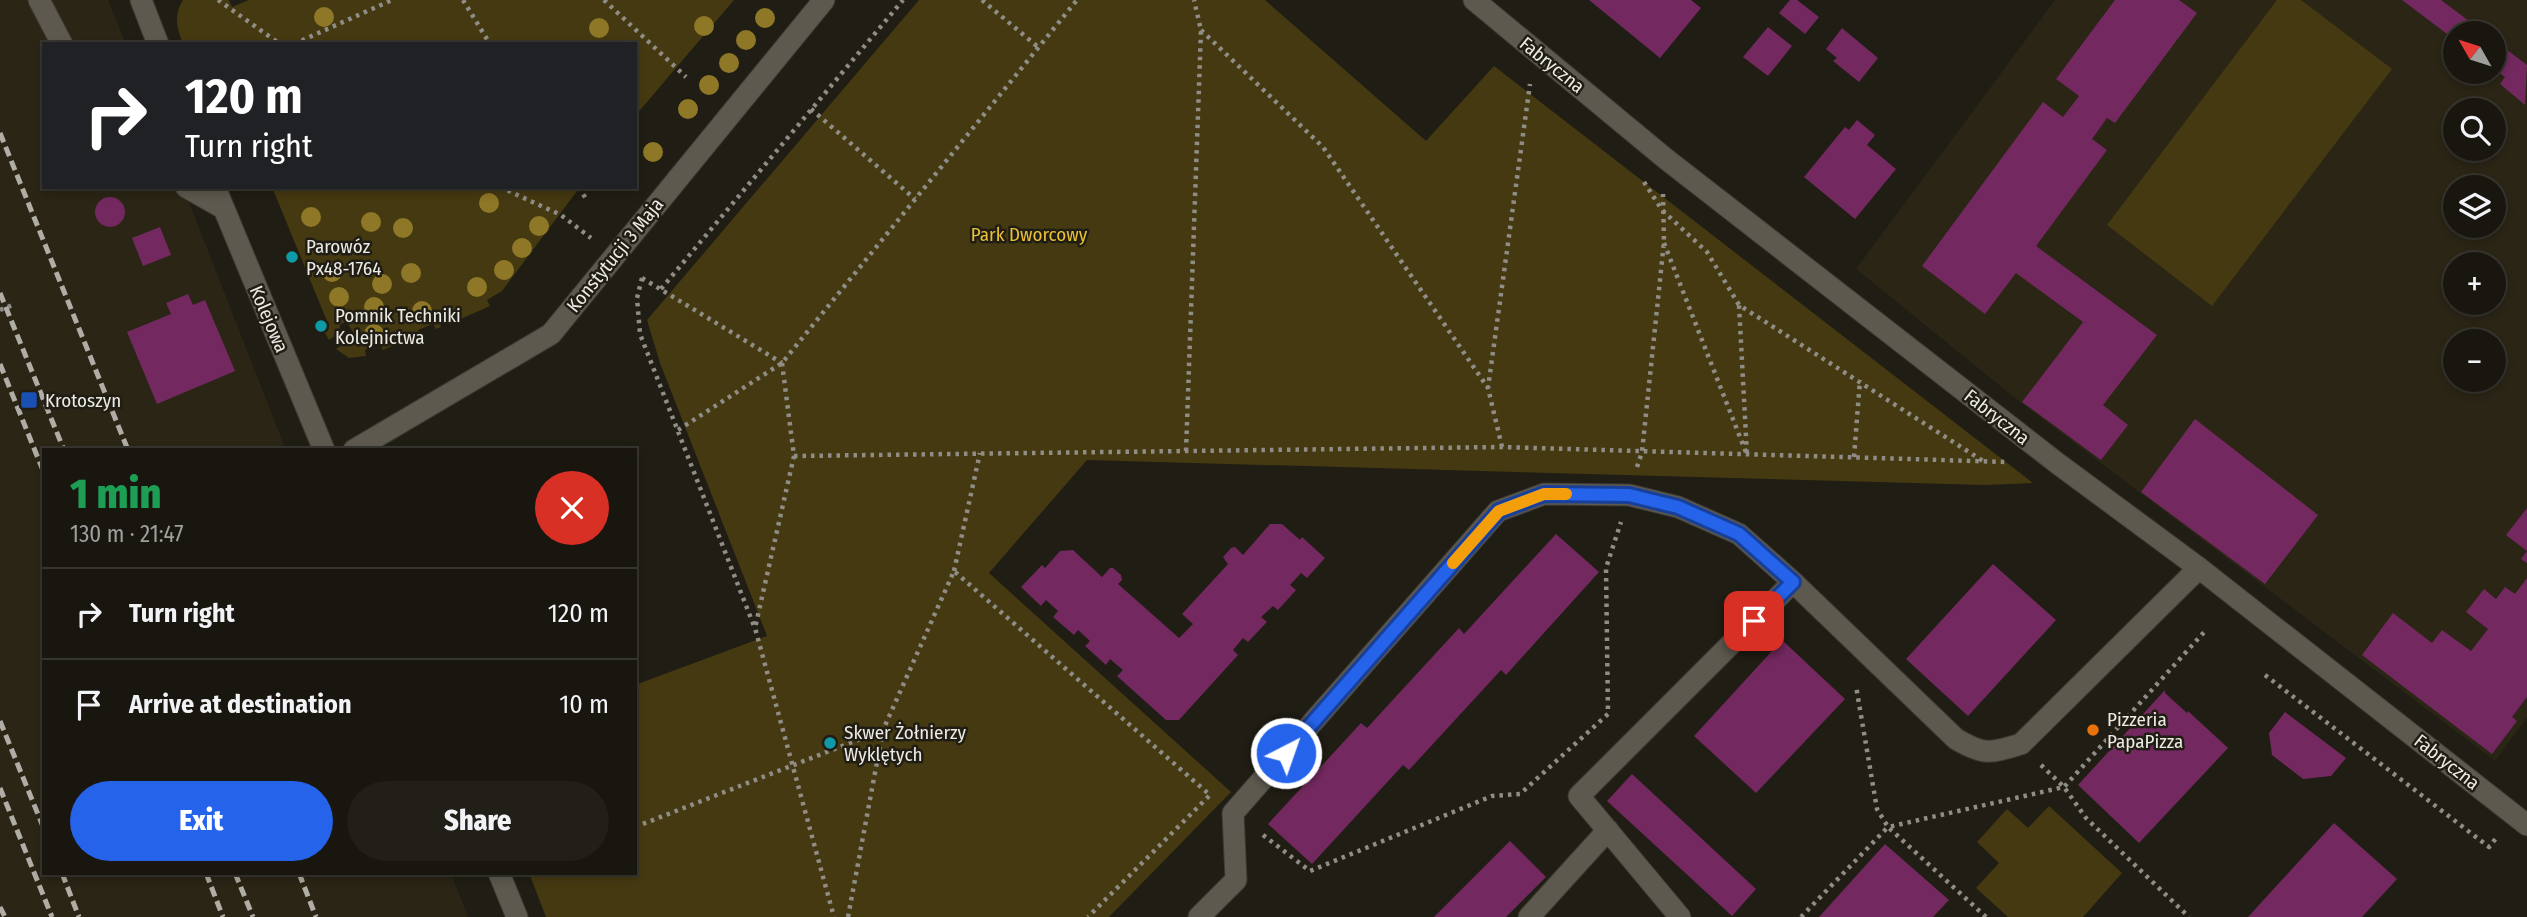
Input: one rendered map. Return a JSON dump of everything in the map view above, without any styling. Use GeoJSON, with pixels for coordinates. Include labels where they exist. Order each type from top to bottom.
{"type":"FeatureCollection","features":[{"type":"Feature","properties":{"kind":"street"},"geometry":{"type":"LineString","coordinates":[[39,0],[61,42]]}},
{"type":"Feature","properties":{"kind":"street"},"geometry":{"type":"LineString","coordinates":[[141,0],[157,42]]}},
{"type":"Feature","properties":{"kind":"street","name":"Konstytucji 3 Maja"},"geometry":{"type":"LineString","coordinates":[[357,448],[551,334],[824,0]]}},
{"type":"Feature","properties":{"kind":"street","name":"Fabryczna"},"geometry":{"type":"LineString","coordinates":[[1474,0],[1666,159],[2057,463],[2199,568],[2520,820]]}},
{"type":"Feature","properties":{"kind":"street"},"geometry":{"type":"LineString","coordinates":[[190,189],[223,208]]}},
{"type":"Feature","properties":{"kind":"street","name":"Kolejowa"},"geometry":{"type":"LineString","coordinates":[[216,189],[323,448]]}},
{"type":"Feature","properties":{"kind":"street"},"geometry":{"type":"LineString","coordinates":[[1199,917],[1236,880],[1233,813],[1499,511],[1544,494],[1629,495],[1678,507],[1739,534],[1793,582],[1956,739],[1976,751],[1996,751],[2021,744],[2199,568]]}},
{"type":"Feature","properties":{"kind":"street"},"geometry":{"type":"LineString","coordinates":[[1680,917],[1579,796],[1793,582]]}},
{"type":"Feature","properties":{"kind":"street"},"geometry":{"type":"LineString","coordinates":[[1529,917],[1608,830]]}},
{"type":"Feature","properties":{"kind":"street"},"geometry":{"type":"LineString","coordinates":[[500,875],[517,917]]}},
{"type":"Feature","properties":{"kind":"path"},"geometry":{"type":"LineString","coordinates":[[218,0],[277,42]]}},
{"type":"Feature","properties":{"kind":"path"},"geometry":{"type":"LineString","coordinates":[[298,42],[392,0]]}},
{"type":"Feature","properties":{"kind":"path"},"geometry":{"type":"LineString","coordinates":[[463,0],[489,42]]}},
{"type":"Feature","properties":{"kind":"path"},"geometry":{"type":"LineString","coordinates":[[604,0],[686,77]]}},
{"type":"Feature","properties":{"kind":"path"},"geometry":{"type":"LineString","coordinates":[[661,289],[903,0]]}},
{"type":"Feature","properties":{"kind":"path"},"geometry":{"type":"LineString","coordinates":[[982,0],[1038,47]]}},
{"type":"Feature","properties":{"kind":"path"},"geometry":{"type":"LineString","coordinates":[[678,430],[782,363],[1077,0]]}},
{"type":"Feature","properties":{"kind":"path"},"geometry":{"type":"LineString","coordinates":[[1186,451],[1201,30],[1194,0]]}},
{"type":"Feature","properties":{"kind":"path"},"geometry":{"type":"LineString","coordinates":[[1201,30],[1323,147],[1488,388],[1502,447]]}},
{"type":"Feature","properties":{"kind":"path"},"geometry":{"type":"LineString","coordinates":[[1488,388],[1531,80],[1541,89]]}},
{"type":"Feature","properties":{"kind":"path"},"geometry":{"type":"LineString","coordinates":[[811,108],[915,198]]}},
{"type":"Feature","properties":{"kind":"path"},"geometry":{"type":"LineString","coordinates":[[954,571],[1210,795],[1310,871],[1492,796],[1520,794],[1608,714],[1606,568],[1642,453],[1664,242],[1662,210],[1666,159]]}},
{"type":"Feature","properties":{"kind":"path"},"geometry":{"type":"LineString","coordinates":[[1641,178],[1662,210],[1707,252],[1739,305],[1860,380],[1984,462]]}},
{"type":"Feature","properties":{"kind":"path"},"geometry":{"type":"LineString","coordinates":[[504,189],[569,220]]}},
{"type":"Feature","properties":{"kind":"path"},"geometry":{"type":"LineString","coordinates":[[580,189],[586,199]]}},
{"type":"Feature","properties":{"kind":"path"},"geometry":{"type":"LineString","coordinates":[[1664,242],[1747,455]]}},
{"type":"Feature","properties":{"kind":"path"},"geometry":{"type":"LineString","coordinates":[[782,363],[642,278],[637,298],[640,334],[755,628],[834,917]]}},
{"type":"Feature","properties":{"kind":"path"},"geometry":{"type":"LineString","coordinates":[[0,310],[15,304]]}},
{"type":"Feature","properties":{"kind":"path"},"geometry":{"type":"LineString","coordinates":[[1739,305],[1747,455]]}},
{"type":"Feature","properties":{"kind":"path"},"geometry":{"type":"LineString","coordinates":[[755,628],[794,456],[782,363]]}},
{"type":"Feature","properties":{"kind":"path"},"geometry":{"type":"LineString","coordinates":[[1854,457],[1860,380]]}},
{"type":"Feature","properties":{"kind":"path"},"geometry":{"type":"LineString","coordinates":[[794,456],[1502,447],[2057,463]]}},
{"type":"Feature","properties":{"kind":"path"},"geometry":{"type":"LineString","coordinates":[[848,917],[883,730],[954,571],[980,453]]}},
{"type":"Feature","properties":{"kind":"path"},"geometry":{"type":"LineString","coordinates":[[1801,917],[1888,827],[2064,787],[2206,630]]}},
{"type":"Feature","properties":{"kind":"path"},"geometry":{"type":"LineString","coordinates":[[2264,675],[2489,847],[2520,820]]}},
{"type":"Feature","properties":{"kind":"path"},"geometry":{"type":"LineString","coordinates":[[1854,676],[1877,809],[1888,827],[1986,917]]}},
{"type":"Feature","properties":{"kind":"path"},"geometry":{"type":"LineString","coordinates":[[637,826],[883,730]]}},
{"type":"Feature","properties":{"kind":"path"},"geometry":{"type":"LineString","coordinates":[[2021,744],[2064,787],[2086,818],[2189,917]]}},
{"type":"Feature","properties":{"kind":"path"},"geometry":{"type":"LineString","coordinates":[[1088,917],[1210,795]]}},
{"type":"Feature","properties":{"kind":"shaded area"},"geometry":{"type":"Polygon","coordinates":[[[0,0],[108,0],[125,42],[42,42],[42,189],[184,189],[285,448],[42,448],[42,875],[452,875],[468,917],[0,917],[0,0]]]}},
{"type":"Feature","properties":{"kind":"shaded area"},"geometry":{"type":"Polygon","coordinates":[[[2055,0],[2527,0],[2527,718],[2495,761],[2020,402],[1856,269],[2055,0]]]}},
{"type":"Feature","properties":{"kind":"green space"},"geometry":{"type":"Polygon","coordinates":[[[183,0],[229,0],[232,7],[249,0],[734,0],[637,114],[637,42],[182,42],[177,22],[183,0]]]}},
{"type":"Feature","properties":{"kind":"green space","name":"Park Dworcowy"},"geometry":{"type":"Polygon","coordinates":[[[919,0],[1265,0],[1426,141],[1494,66],[2033,483],[1986,485],[1087,460],[989,573],[1231,792],[1109,917],[546,917],[530,875],[637,875],[637,684],[767,636],[660,363],[647,320],[919,0]]]}},
{"type":"Feature","properties":{"kind":"green space"},"geometry":{"type":"Polygon","coordinates":[[[2277,0],[2301,0],[2392,69],[2212,306],[2107,225],[2277,0]]]}},
{"type":"Feature","properties":{"kind":"green space"},"geometry":{"type":"Polygon","coordinates":[[[273,189],[578,189],[502,291],[487,300],[490,306],[456,321],[453,316],[439,321],[441,327],[436,329],[433,324],[418,330],[420,334],[415,336],[412,332],[396,338],[398,343],[383,350],[380,344],[365,350],[366,356],[349,358],[336,349],[346,342],[351,344],[358,340],[346,321],[340,325],[339,333],[329,340],[323,330],[329,326],[273,189]]]}},
{"type":"Feature","properties":{"kind":"green space"},"geometry":{"type":"Polygon","coordinates":[[[2049,806],[2122,873],[2083,917],[2008,917],[1976,888],[1999,863],[1977,842],[2007,809],[2028,828],[2049,806]]]}},
{"type":"Feature","properties":{"kind":"building"},"geometry":{"type":"Polygon","coordinates":[[[1589,0],[1691,0],[1701,8],[1660,58],[1589,0]]]}},
{"type":"Feature","properties":{"kind":"building"},"geometry":{"type":"Polygon","coordinates":[[[1790,0],[1797,0],[1819,17],[1805,34],[1779,13],[1790,0]]]}},
{"type":"Feature","properties":{"kind":"building"},"geometry":{"type":"Polygon","coordinates":[[[2115,0],[2179,0],[2197,13],[2115,123],[2107,118],[2092,139],[2107,150],[2036,246],[2157,335],[2103,405],[2128,425],[2101,460],[2022,402],[2083,322],[2016,273],[1985,314],[1922,266],[2043,102],[2063,117],[2079,96],[2056,79],[2115,0]]]}},
{"type":"Feature","properties":{"kind":"building"},"geometry":{"type":"Polygon","coordinates":[[[2402,0],[2441,0],[2469,21],[2443,21],[2443,31],[2402,0]]]}},
{"type":"Feature","properties":{"kind":"building"},"geometry":{"type":"Polygon","coordinates":[[[1768,27],[1792,46],[1768,76],[1743,57],[1768,27]]]}},
{"type":"Feature","properties":{"kind":"building"},"geometry":{"type":"Polygon","coordinates":[[[1842,28],[1878,58],[1859,82],[1833,61],[1837,58],[1826,49],[1842,28]]]}},
{"type":"Feature","properties":{"kind":"building"},"geometry":{"type":"Polygon","coordinates":[[[2506,49],[2527,65],[2525,105],[2500,84],[2506,84],[2506,49]]]}},
{"type":"Feature","properties":{"kind":"building"},"geometry":{"type":"Polygon","coordinates":[[[1857,120],[1875,135],[1867,145],[1896,169],[1855,219],[1804,177],[1845,127],[1849,130],[1857,120]]]}},
{"type":"Feature","properties":{"kind":"building"},"geometry":{"type":"Polygon","coordinates":[[[110,197],[121,201],[125,212],[121,223],[110,227],[99,223],[95,212],[99,201],[110,197]]]}},
{"type":"Feature","properties":{"kind":"building"},"geometry":{"type":"Polygon","coordinates":[[[160,227],[171,255],[143,266],[132,238],[160,227]]]}},
{"type":"Feature","properties":{"kind":"building"},"geometry":{"type":"Polygon","coordinates":[[[188,294],[193,305],[205,300],[235,371],[157,404],[127,332],[171,314],[166,303],[188,294]]]}},
{"type":"Feature","properties":{"kind":"building"},"geometry":{"type":"Polygon","coordinates":[[[2195,419],[2318,515],[2265,584],[2141,492],[2195,419]]]}},
{"type":"Feature","properties":{"kind":"building"},"geometry":{"type":"Polygon","coordinates":[[[2527,508],[2527,551],[2506,535],[2527,508]]]}},
{"type":"Feature","properties":{"kind":"building"},"geometry":{"type":"Polygon","coordinates":[[[1270,524],[1282,524],[1300,540],[1302,537],[1325,558],[1307,578],[1301,573],[1290,585],[1296,590],[1278,610],[1273,606],[1261,617],[1267,622],[1248,642],[1243,638],[1233,650],[1238,655],[1179,720],[1166,720],[1117,676],[1123,670],[1110,659],[1106,665],[1085,646],[1090,641],[1078,630],[1074,635],[1053,617],[1058,611],[1046,600],[1041,606],[1021,587],[1042,565],[1045,568],[1060,551],[1073,550],[1102,577],[1113,568],[1121,575],[1122,580],[1118,584],[1179,638],[1193,624],[1182,614],[1228,564],[1223,557],[1235,547],[1243,555],[1270,524]]]}},
{"type":"Feature","properties":{"kind":"building"},"geometry":{"type":"Polygon","coordinates":[[[1556,534],[1599,572],[1506,675],[1501,670],[1409,770],[1403,765],[1312,864],[1268,824],[1361,723],[1367,728],[1459,628],[1464,634],[1556,534]]]}},
{"type":"Feature","properties":{"kind":"building"},"geometry":{"type":"Polygon","coordinates":[[[2527,551],[2527,563],[2521,559],[2527,551]]]}},
{"type":"Feature","properties":{"kind":"building"},"geometry":{"type":"Polygon","coordinates":[[[1993,564],[2056,620],[1968,716],[1906,659],[1993,564]]]}},
{"type":"Feature","properties":{"kind":"building"},"geometry":{"type":"Polygon","coordinates":[[[2527,578],[2527,697],[2512,717],[2517,721],[2492,754],[2362,655],[2393,613],[2432,643],[2442,630],[2471,651],[2488,629],[2466,612],[2484,589],[2496,599],[2505,587],[2515,594],[2527,578]]]}},
{"type":"Feature","properties":{"kind":"building"},"geometry":{"type":"Polygon","coordinates":[[[1782,640],[1845,699],[1756,793],[1694,736],[1782,640]]]}},
{"type":"Feature","properties":{"kind":"building"},"geometry":{"type":"Polygon","coordinates":[[[2165,690],[2165,693],[2228,748],[2139,843],[2078,785],[2165,690]]]}},
{"type":"Feature","properties":{"kind":"building"},"geometry":{"type":"Polygon","coordinates":[[[2285,712],[2346,758],[2331,776],[2303,779],[2272,755],[2269,733],[2285,712]]]}},
{"type":"Feature","properties":{"kind":"building"},"geometry":{"type":"Polygon","coordinates":[[[1632,774],[1756,889],[1732,916],[1607,801],[1632,774]]]}},
{"type":"Feature","properties":{"kind":"building"},"geometry":{"type":"Polygon","coordinates":[[[2334,823],[2397,879],[2362,917],[2248,917],[2334,823]]]}},
{"type":"Feature","properties":{"kind":"building"},"geometry":{"type":"Polygon","coordinates":[[[1510,841],[1546,877],[1506,917],[1434,917],[1510,841]]]}},
{"type":"Feature","properties":{"kind":"building"},"geometry":{"type":"Polygon","coordinates":[[[1885,844],[1949,900],[1933,917],[1819,917],[1885,844]]]}},
{"type":"Feature","properties":{"kind":"railway"},"geometry":{"type":"LineString","coordinates":[[0,133],[127,448]]}},
{"type":"Feature","properties":{"kind":"railway"},"geometry":{"type":"LineString","coordinates":[[0,293],[63,448]]}},
{"type":"Feature","properties":{"kind":"railway"},"geometry":{"type":"LineString","coordinates":[[0,364],[42,468]]}},
{"type":"Feature","properties":{"kind":"railway"},"geometry":{"type":"LineString","coordinates":[[0,721],[42,824]]}},
{"type":"Feature","properties":{"kind":"railway"},"geometry":{"type":"LineString","coordinates":[[0,788],[52,917]]}},
{"type":"Feature","properties":{"kind":"railway"},"geometry":{"type":"LineString","coordinates":[[63,875],[79,917]]}},
{"type":"Feature","properties":{"kind":"railway"},"geometry":{"type":"LineString","coordinates":[[207,875],[223,917]]}},
{"type":"Feature","properties":{"kind":"railway"},"geometry":{"type":"LineString","coordinates":[[236,875],[253,917]]}},
{"type":"Feature","properties":{"kind":"railway"},"geometry":{"type":"LineString","coordinates":[[300,875],[316,917]]}},
{"type":"Feature","properties":{"kind":"railway"},"geometry":{"type":"LineString","coordinates":[[0,907],[5,917]]}},
{"type":"Feature","properties":{"kind":"slow traffic"},"geometry":{"type":"LineString","coordinates":[[1453,563],[1499,511],[1544,494],[1566,494]]}},
{"type":"Feature","properties":{"kind":"place","name":"Parowóz Px48-1764"},"geometry":{"type":"Point","coordinates":[292,257]}},
{"type":"Feature","properties":{"kind":"place","name":"Pomnik Techniki Kolejnictwa"},"geometry":{"type":"Point","coordinates":[321,326]}},
{"type":"Feature","properties":{"kind":"place","name":"Krotoszyn"},"geometry":{"type":"Point","coordinates":[29,400]}},
{"type":"Feature","properties":{"kind":"place","name":"Pizzeria PapaPizza"},"geometry":{"type":"Point","coordinates":[2093,730]}},
{"type":"Feature","properties":{"kind":"place","name":"Skwer Żołnierzy Wyklętych"},"geometry":{"type":"Point","coordinates":[830,743]}},
{"type":"Feature","properties":{"kind":"route"},"geometry":{"type":"LineString","coordinates":[[1286,753],[1499,511],[1544,494],[1629,495],[1678,507],[1739,534],[1793,582],[1754,621]]}}]}
